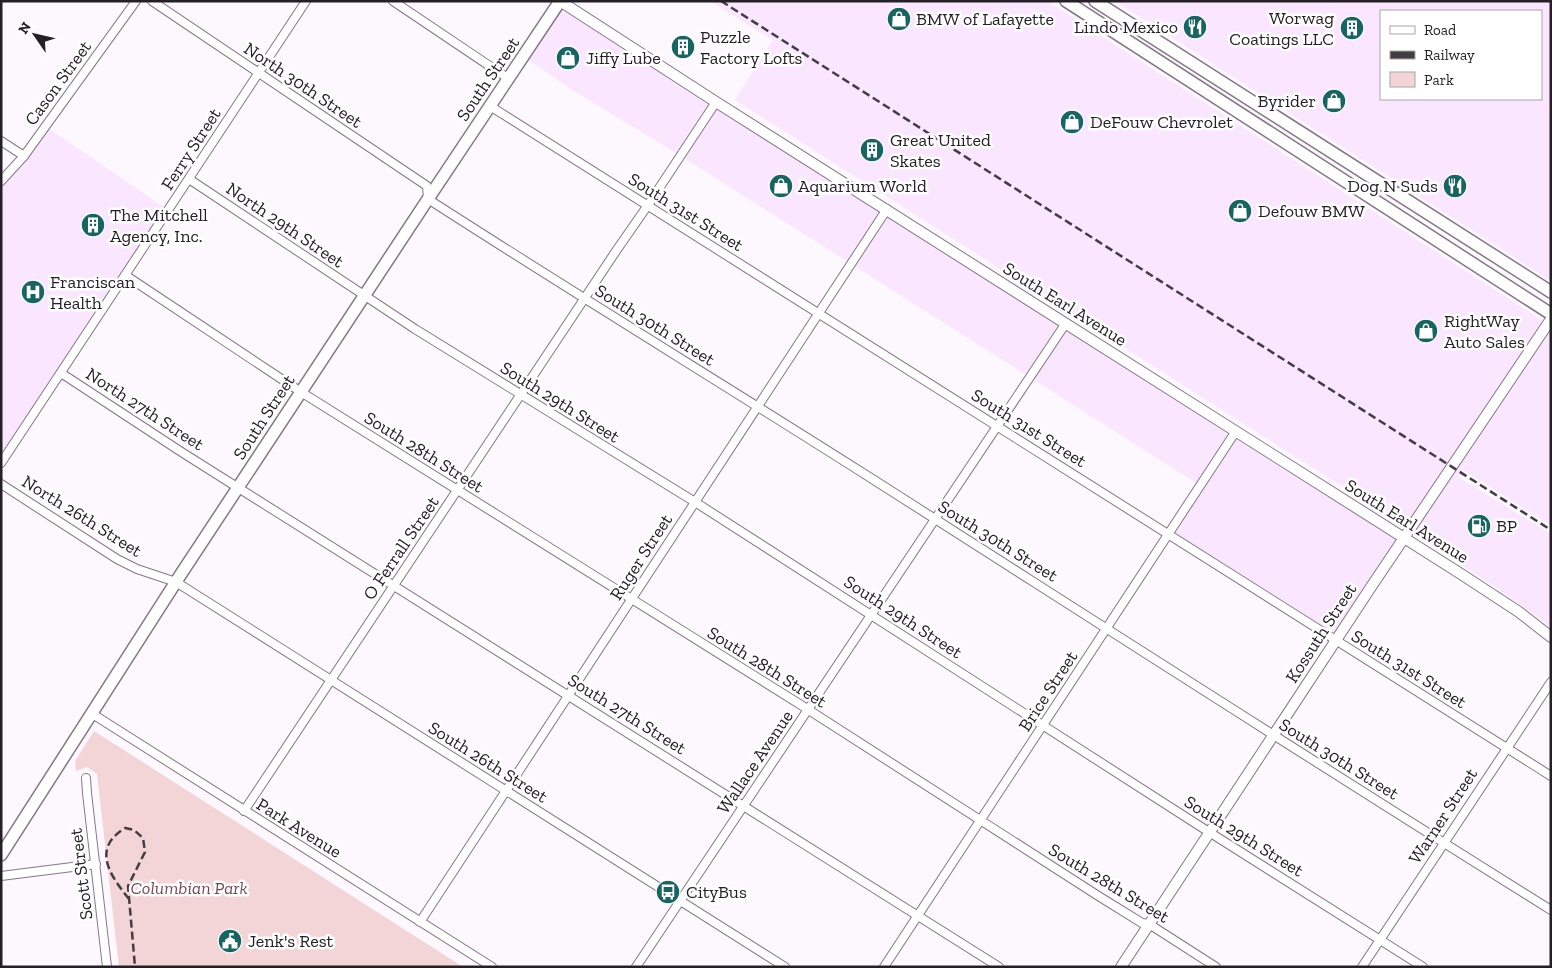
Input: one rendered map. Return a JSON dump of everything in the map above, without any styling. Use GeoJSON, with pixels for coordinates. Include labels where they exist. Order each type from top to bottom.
{"type":"FeatureCollection","features":[{"type":"Feature","properties":{"kind":"main road","name":"South Street"},"geometry":{"type":"LineString","coordinates":[[1,855],[238,487],[560,1]]}},
{"type":"Feature","properties":{"kind":"main road"},"geometry":{"type":"LineString","coordinates":[[1066,1],[1551,314]]}},
{"type":"Feature","properties":{"kind":"main road"},"geometry":{"type":"LineString","coordinates":[[1095,1],[1551,292]]}},
{"type":"Feature","properties":{"kind":"street","name":"Cason Street"},"geometry":{"type":"LineString","coordinates":[[1,181],[24,156],[136,1]]}},
{"type":"Feature","properties":{"kind":"street","name":"North 30th Street"},"geometry":{"type":"LineString","coordinates":[[152,1],[427,186],[428,199]]}},
{"type":"Feature","properties":{"kind":"street","name":"Ferry Street"},"geometry":{"type":"LineString","coordinates":[[1,463],[306,1]]}},
{"type":"Feature","properties":{"kind":"street"},"geometry":{"type":"LineString","coordinates":[[393,1],[509,79]]}},
{"type":"Feature","properties":{"kind":"street","name":"South Earl Avenue"},"geometry":{"type":"LineString","coordinates":[[560,1],[1519,612],[1551,637]]}},
{"type":"Feature","properties":{"kind":"street","name":"O Ferrall Street"},"geometry":{"type":"LineString","coordinates":[[244,811],[716,102]]}},
{"type":"Feature","properties":{"kind":"street","name":"South 31st Street"},"geometry":{"type":"LineString","coordinates":[[490,106],[1551,776]]}},
{"type":"Feature","properties":{"kind":"street"},"geometry":{"type":"LineString","coordinates":[[1,141],[24,156]]}},
{"type":"Feature","properties":{"kind":"street","name":"North 29th Street"},"geometry":{"type":"LineString","coordinates":[[189,179],[365,296]]}},
{"type":"Feature","properties":{"kind":"street","name":"South 30th Street"},"geometry":{"type":"LineString","coordinates":[[428,199],[758,406],[1551,910]]}},
{"type":"Feature","properties":{"kind":"street","name":"Ruger Street"},"geometry":{"type":"LineString","coordinates":[[420,922],[887,209]]}},
{"type":"Feature","properties":{"kind":"street","name":"South 28th Street"},"geometry":{"type":"LineString","coordinates":[[125,275],[301,392],[808,710],[1142,923],[1150,924],[1216,967]]}},
{"type":"Feature","properties":{"kind":"street","name":"South 29th Street"},"geometry":{"type":"LineString","coordinates":[[365,296],[695,502],[1423,967]]}},
{"type":"Feature","properties":{"kind":"street","name":"Kossuth Street"},"geometry":{"type":"LineString","coordinates":[[1121,967],[1403,538],[1551,319]]}},
{"type":"Feature","properties":{"kind":"street","name":"Wallace Avenue"},"geometry":{"type":"LineString","coordinates":[[636,967],[1066,323]]}},
{"type":"Feature","properties":{"kind":"street","name":"North 27th Street"},"geometry":{"type":"LineString","coordinates":[[61,373],[238,487]]}},
{"type":"Feature","properties":{"kind":"street","name":"Brice Street"},"geometry":{"type":"LineString","coordinates":[[884,967],[1236,431]]}},
{"type":"Feature","properties":{"kind":"street","name":"North 26th Street"},"geometry":{"type":"LineString","coordinates":[[1,484],[117,559],[137,569],[176,582]]}},
{"type":"Feature","properties":{"kind":"street","name":"South 27th Street"},"geometry":{"type":"LineString","coordinates":[[238,487],[999,967]]}},
{"type":"Feature","properties":{"kind":"street","name":"South 26th Street"},"geometry":{"type":"LineString","coordinates":[[176,582],[785,967]]}},
{"type":"Feature","properties":{"kind":"street","name":"Warner Street"},"geometry":{"type":"LineString","coordinates":[[1362,967],[1551,682]]}},
{"type":"Feature","properties":{"kind":"street","name":"Park Avenue"},"geometry":{"type":"LineString","coordinates":[[91,713],[492,967]]}},
{"type":"Feature","properties":{"kind":"street","name":"Scott Street"},"geometry":{"type":"LineString","coordinates":[[86,778],[106,967]]}},
{"type":"Feature","properties":{"kind":"street"},"geometry":{"type":"LineString","coordinates":[[1,876],[96,864]]}},
{"type":"Feature","properties":{"kind":"shaded area"},"geometry":{"type":"Polygon","coordinates":[[[560,1],[1403,538],[1336,640],[1169,535],[1201,486],[681,156],[574,91],[524,57],[560,1]]]}},
{"type":"Feature","properties":{"kind":"shaded area"},"geometry":{"type":"Polygon","coordinates":[[[710,1],[1047,1],[1551,326],[1551,525],[1463,470],[1458,477],[1551,534],[1551,628],[1534,614],[1420,536],[735,100],[773,40],[710,1]]]}},
{"type":"Feature","properties":{"kind":"shaded area"},"geometry":{"type":"Polygon","coordinates":[[[1115,1],[1551,1],[1551,281],[1115,1]]]}},
{"type":"Feature","properties":{"kind":"shaded area"},"geometry":{"type":"Polygon","coordinates":[[[45,126],[168,210],[1,463],[1,181],[45,126]]]}},
{"type":"Feature","properties":{"kind":"green space","name":"Columbian Park"},"geometry":{"type":"Polygon","coordinates":[[[94,731],[463,967],[119,967],[97,774],[87,767],[76,771],[75,761],[94,731]]]}},
{"type":"Feature","properties":{"kind":"railway"},"geometry":{"type":"LineString","coordinates":[[721,1],[1551,530]]}},
{"type":"Feature","properties":{"kind":"railway"},"geometry":{"type":"LineString","coordinates":[[129,899],[110,872],[106,853],[115,836],[125,828],[134,830],[143,838],[145,852],[128,886],[135,967]]}},
{"type":"Feature","properties":{"kind":"place","name":"BMW of Lafayette"},"geometry":{"type":"Point","coordinates":[899,19]}},
{"type":"Feature","properties":{"kind":"place","name":"Lindo Mexico"},"geometry":{"type":"Point","coordinates":[1195,27]}},
{"type":"Feature","properties":{"kind":"place","name":"Worwag Coatings LLC"},"geometry":{"type":"Point","coordinates":[1352,28]}},
{"type":"Feature","properties":{"kind":"place","name":"Puzzle Factory Lofts"},"geometry":{"type":"Point","coordinates":[683,47]}},
{"type":"Feature","properties":{"kind":"place","name":"Jiffy Lube"},"geometry":{"type":"Point","coordinates":[568,58]}},
{"type":"Feature","properties":{"kind":"place","name":"Byrider"},"geometry":{"type":"Point","coordinates":[1334,101]}},
{"type":"Feature","properties":{"kind":"place","name":"DeFouw Chevrolet"},"geometry":{"type":"Point","coordinates":[1072,122]}},
{"type":"Feature","properties":{"kind":"place","name":"Great United Skates"},"geometry":{"type":"Point","coordinates":[872,150]}},
{"type":"Feature","properties":{"kind":"place","name":"Aquarium World"},"geometry":{"type":"Point","coordinates":[781,186]}},
{"type":"Feature","properties":{"kind":"place","name":"Dog N Suds"},"geometry":{"type":"Point","coordinates":[1455,186]}},
{"type":"Feature","properties":{"kind":"place","name":"Defouw BMW"},"geometry":{"type":"Point","coordinates":[1240,211]}},
{"type":"Feature","properties":{"kind":"place","name":"The Mitchell Agency, Inc."},"geometry":{"type":"Point","coordinates":[93,225]}},
{"type":"Feature","properties":{"kind":"place","name":"Franciscan Health"},"geometry":{"type":"Point","coordinates":[33,292]}},
{"type":"Feature","properties":{"kind":"place","name":"RightWay Auto Sales"},"geometry":{"type":"Point","coordinates":[1426,331]}},
{"type":"Feature","properties":{"kind":"place","name":"BP"},"geometry":{"type":"Point","coordinates":[1479,526]}},
{"type":"Feature","properties":{"kind":"place","name":"CityBus"},"geometry":{"type":"Point","coordinates":[668,892]}},
{"type":"Feature","properties":{"kind":"place","name":"Jenk's Rest"},"geometry":{"type":"Point","coordinates":[230,941]}}]}
